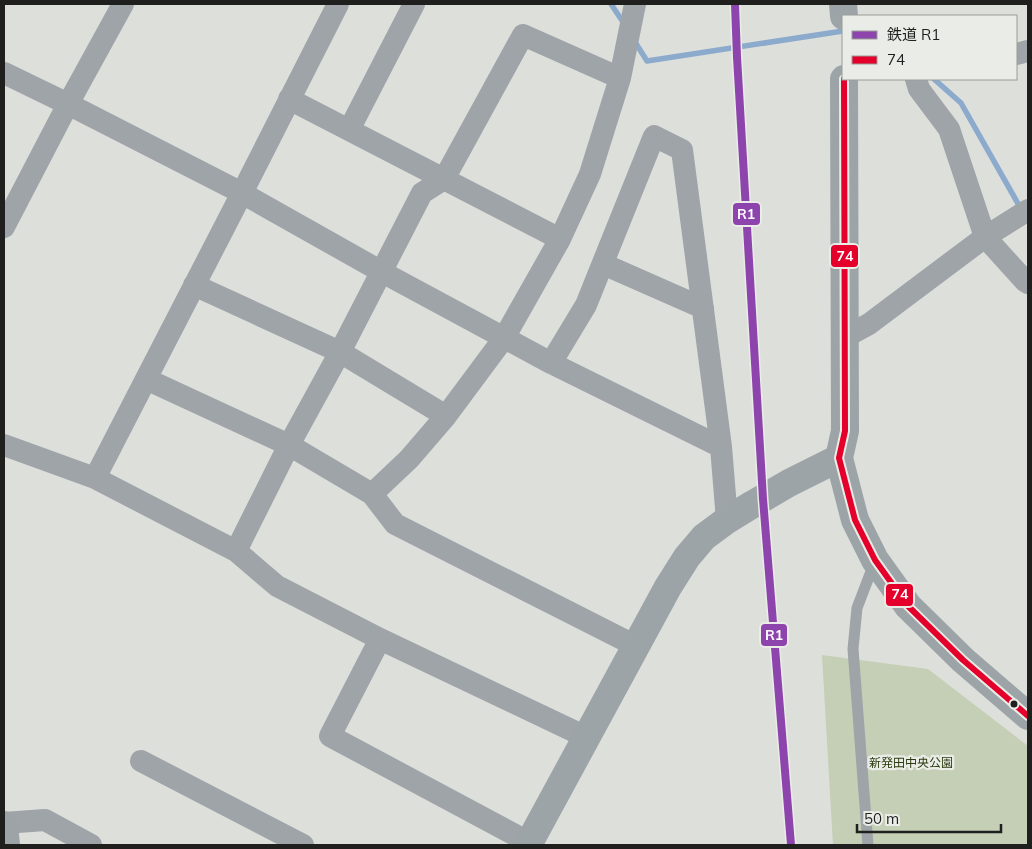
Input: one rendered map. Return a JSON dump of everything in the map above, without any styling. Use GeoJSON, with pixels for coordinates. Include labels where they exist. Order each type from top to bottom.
{"type":"FeatureCollection","features":[{"type":"Feature","properties":{"kind":"main road"},"geometry":{"type":"LineString","coordinates":[[844,80],[845,431],[840,458],[855,520],[876,560],[908,606],[963,660],[1028,716]]}},
{"type":"Feature","properties":{"kind":"main road"},"geometry":{"type":"LineString","coordinates":[[529,844],[668,587],[687,557],[704,538],[727,520],[789,484],[840,458]]}},
{"type":"Feature","properties":{"kind":"main road"},"geometry":{"type":"LineString","coordinates":[[4,824],[6,845]]}},
{"type":"Feature","properties":{"kind":"street"},"geometry":{"type":"LineString","coordinates":[[4,227],[123,4]]}},
{"type":"Feature","properties":{"kind":"street"},"geometry":{"type":"LineString","coordinates":[[95,478],[338,4]]}},
{"type":"Feature","properties":{"kind":"street"},"geometry":{"type":"LineString","coordinates":[[349,130],[414,4]]}},
{"type":"Feature","properties":{"kind":"street"},"geometry":{"type":"LineString","coordinates":[[372,494],[410,459],[446,416],[504,338],[560,239],[590,174],[620,78],[635,4]]}},
{"type":"Feature","properties":{"kind":"street"},"geometry":{"type":"LineString","coordinates":[[236,551],[289,445],[340,352],[422,193],[444,179],[523,34],[620,78]]}},
{"type":"Feature","properties":{"kind":"street"},"geometry":{"type":"LineString","coordinates":[[4,73],[242,193],[382,272],[551,363],[721,447]]}},
{"type":"Feature","properties":{"kind":"street"},"geometry":{"type":"LineString","coordinates":[[916,80],[919,89],[949,129],[985,237],[1028,283]]}},
{"type":"Feature","properties":{"kind":"street"},"geometry":{"type":"LineString","coordinates":[[289,99],[560,239]]}},
{"type":"Feature","properties":{"kind":"street"},"geometry":{"type":"LineString","coordinates":[[551,363],[586,305],[654,136],[682,150],[721,447],[727,520]]}},
{"type":"Feature","properties":{"kind":"street"},"geometry":{"type":"LineString","coordinates":[[845,337],[869,324],[985,237],[1028,210]]}},
{"type":"Feature","properties":{"kind":"street"},"geometry":{"type":"LineString","coordinates":[[603,264],[703,308]]}},
{"type":"Feature","properties":{"kind":"street"},"geometry":{"type":"LineString","coordinates":[[194,284],[340,352],[446,416]]}},
{"type":"Feature","properties":{"kind":"street"},"geometry":{"type":"LineString","coordinates":[[146,379],[289,445],[372,494],[395,524],[636,646]]}},
{"type":"Feature","properties":{"kind":"street"},"geometry":{"type":"LineString","coordinates":[[4,445],[95,478],[236,551],[277,586],[380,639],[586,737]]}},
{"type":"Feature","properties":{"kind":"street"},"geometry":{"type":"LineString","coordinates":[[380,639],[330,736],[529,844]]}},
{"type":"Feature","properties":{"kind":"street"},"geometry":{"type":"LineString","coordinates":[[141,761],[303,845]]}},
{"type":"Feature","properties":{"kind":"street"},"geometry":{"type":"LineString","coordinates":[[4,824],[45,820],[91,845]]}},
{"type":"Feature","properties":{"kind":"lane"},"geometry":{"type":"LineString","coordinates":[[868,845],[853,648],[857,608],[876,560]]}},
{"type":"Feature","properties":{"kind":"green space","name":"新発田中央公園"},"geometry":{"type":"Polygon","coordinates":[[[822,655],[928,669],[1028,746],[1028,845],[833,845],[822,655]]]}},
{"type":"Feature","properties":{"kind":"waterway"},"geometry":{"type":"LineString","coordinates":[[611,4],[625,25]]}},
{"type":"Feature","properties":{"kind":"waterway"},"geometry":{"type":"LineString","coordinates":[[635,42],[647,61],[842,31]]}},
{"type":"Feature","properties":{"kind":"waterway"},"geometry":{"type":"LineString","coordinates":[[935,80],[961,103],[1021,209]]}},
{"type":"Feature","properties":{"kind":"rail line","name":"R1"},"geometry":{"type":"LineString","coordinates":[[735,4],[763,499],[791,845]]}},
{"type":"Feature","properties":{"kind":"transit line","name":"74"},"geometry":{"type":"LineString","coordinates":[[844,80],[845,431],[839,458],[855,520],[875,560],[908,606],[963,660],[1028,716]]}}]}
